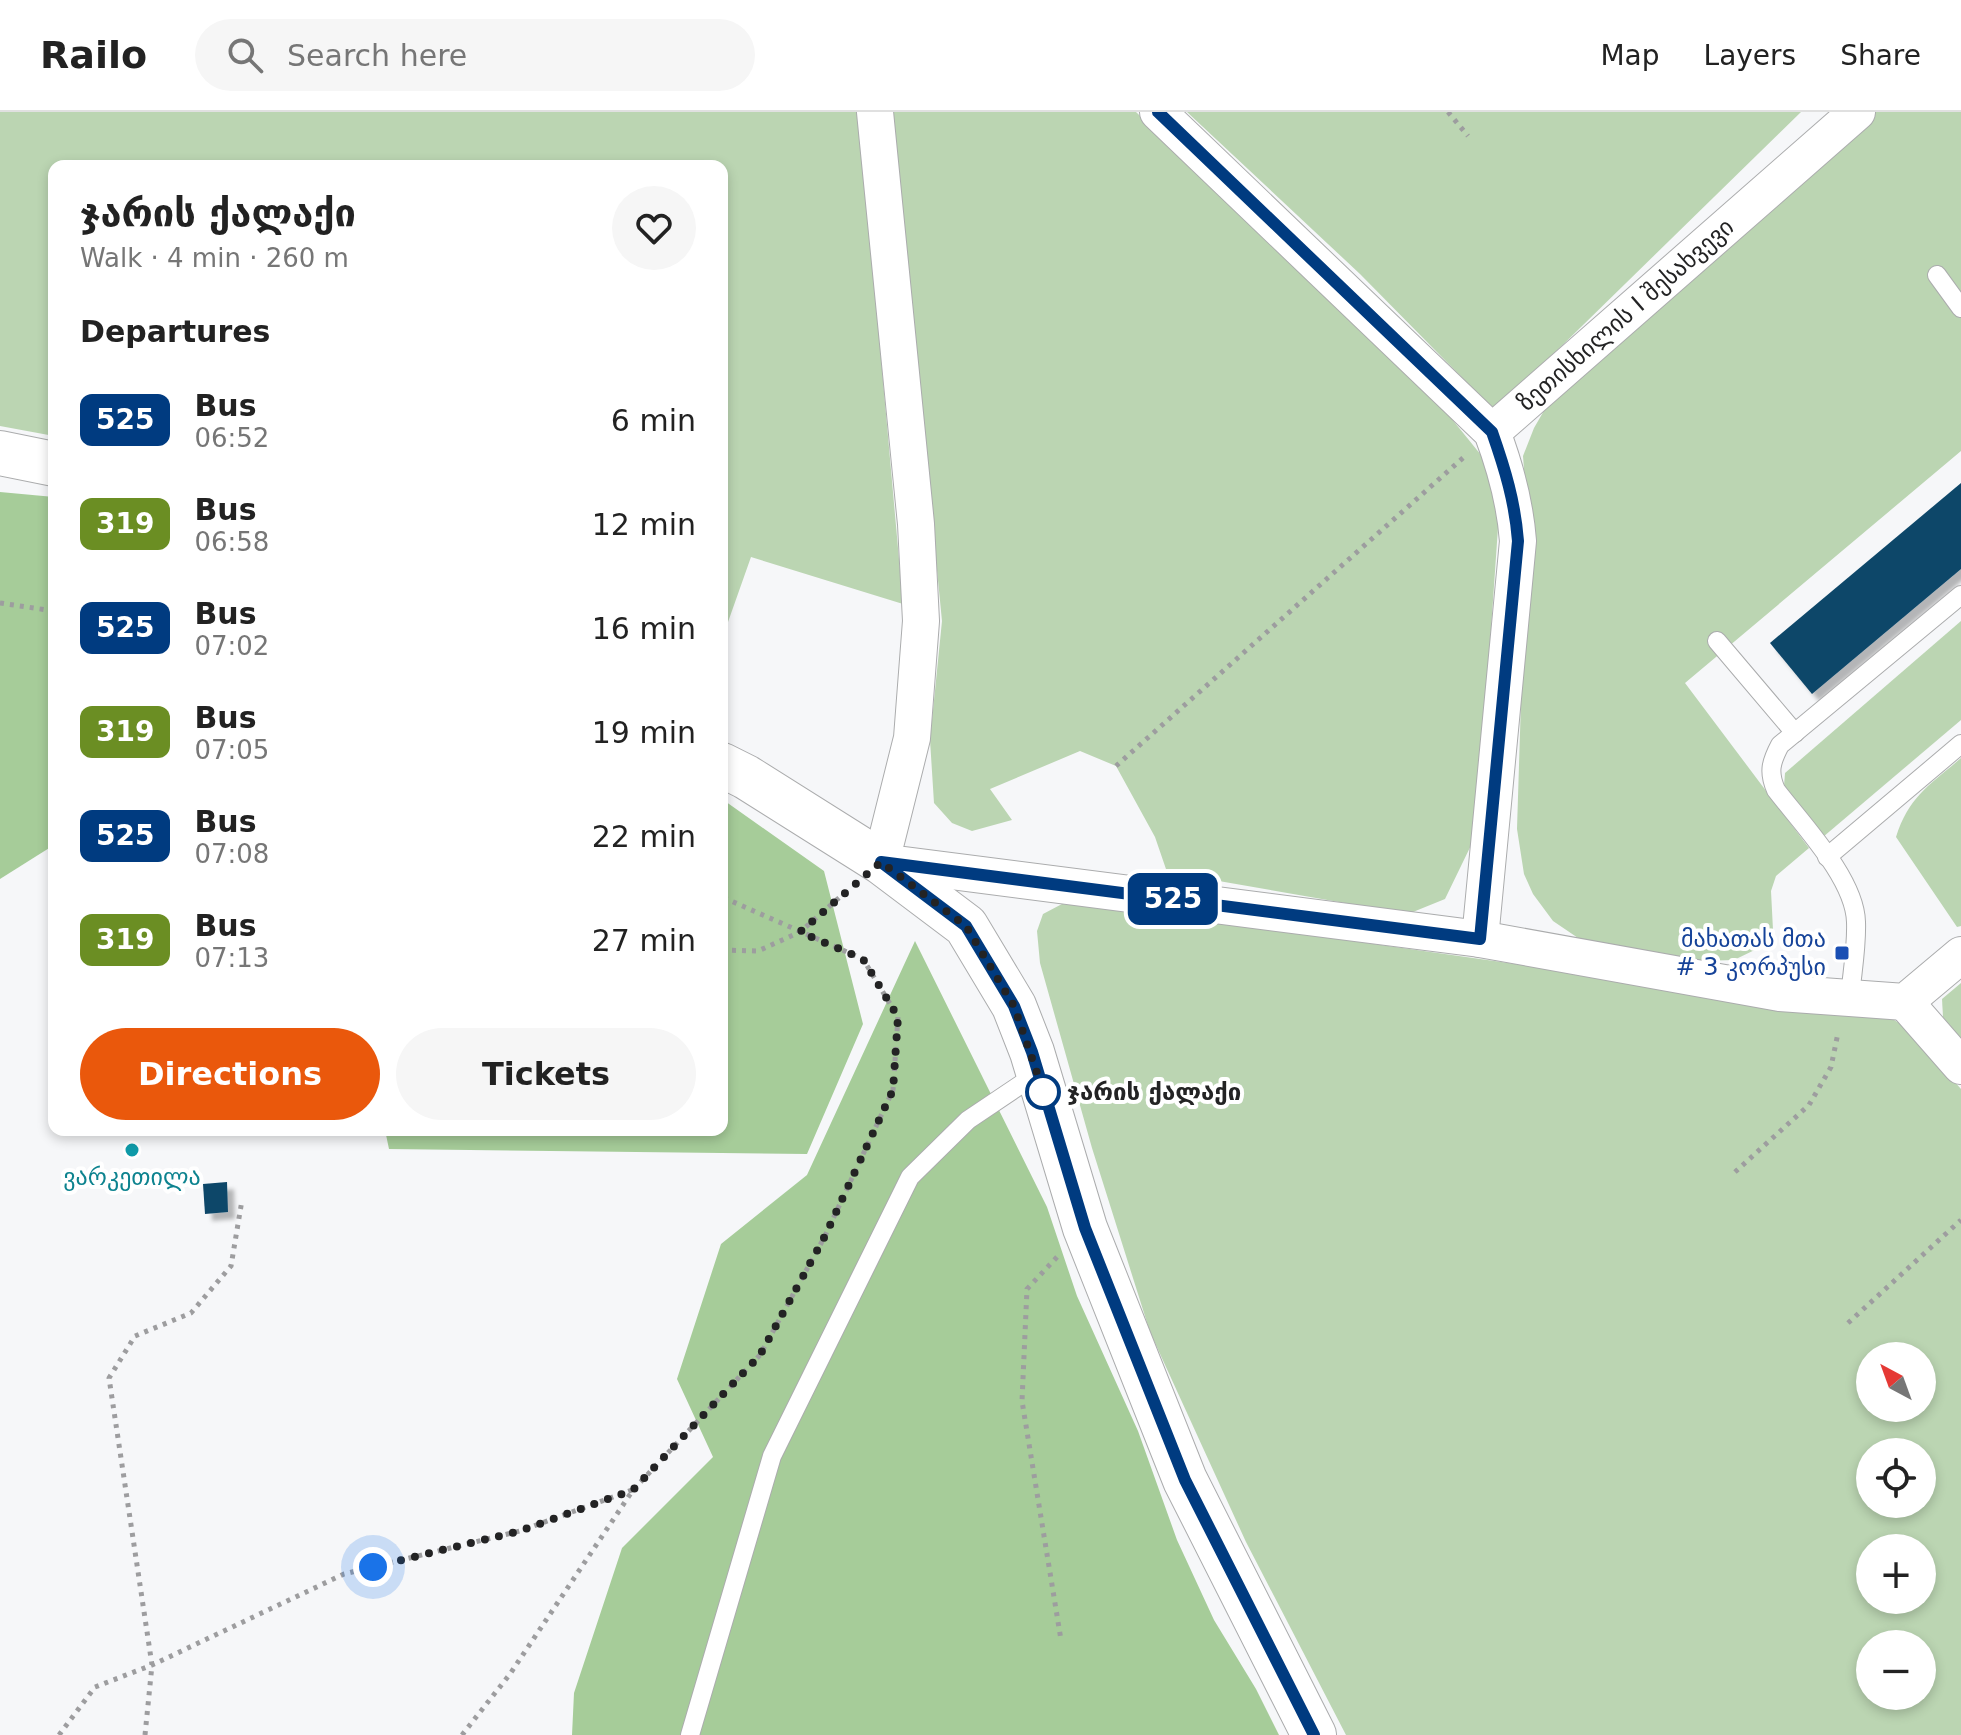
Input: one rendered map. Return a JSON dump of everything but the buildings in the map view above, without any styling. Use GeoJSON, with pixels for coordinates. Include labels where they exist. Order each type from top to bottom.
{"type":"FeatureCollection","features":[{"type":"Feature","properties":{"kind":"main road"},"geometry":{"type":"LineString","coordinates":[[0,453],[48,463]]}},
{"type":"Feature","properties":{"kind":"main road"},"geometry":{"type":"LineString","coordinates":[[728,768],[881,862],[966,926],[1014,1006],[1038,1073],[1085,1228],[1185,1480],[1314,1735]]}},
{"type":"Feature","properties":{"kind":"street"},"geometry":{"type":"LineString","coordinates":[[875,112],[915,508],[921,621],[912,738],[881,862],[1480,939],[1780,993],[1905,1002],[1961,1066]]}},
{"type":"Feature","properties":{"kind":"street"},"geometry":{"type":"LineString","coordinates":[[1158,112],[1492,432],[1513,496],[1518,541],[1480,939]]}},
{"type":"Feature","properties":{"kind":"street","name":"ზეთისხილის I შესახვევი"},"geometry":{"type":"LineString","coordinates":[[1492,432],[1857,112]]}},
{"type":"Feature","properties":{"kind":"street"},"geometry":{"type":"LineString","coordinates":[[1905,1002],[1961,955]]}},
{"type":"Feature","properties":{"kind":"lane"},"geometry":{"type":"LineString","coordinates":[[1937,275],[1961,308]]}},
{"type":"Feature","properties":{"kind":"lane"},"geometry":{"type":"LineString","coordinates":[[1843,997],[1856,920],[1852,900],[1838,871],[1776,790],[1770,776],[1771,762],[1780,745],[1961,595]]}},
{"type":"Feature","properties":{"kind":"lane"},"geometry":{"type":"LineString","coordinates":[[1717,641],[1795,733]]}},
{"type":"Feature","properties":{"kind":"lane"},"geometry":{"type":"LineString","coordinates":[[1827,857],[1961,744]]}},
{"type":"Feature","properties":{"kind":"lane"},"geometry":{"type":"LineString","coordinates":[[690,1735],[772,1456],[910,1177],[968,1120],[1038,1073]]}},
{"type":"Feature","properties":{"kind":"path"},"geometry":{"type":"LineString","coordinates":[[1448,112],[1468,136]]}},
{"type":"Feature","properties":{"kind":"path"},"geometry":{"type":"LineString","coordinates":[[1116,766],[1492,432]]}},
{"type":"Feature","properties":{"kind":"path"},"geometry":{"type":"LineString","coordinates":[[0,603],[48,610]]}},
{"type":"Feature","properties":{"kind":"path"},"geometry":{"type":"LineString","coordinates":[[728,950],[758,951],[800,932],[881,862]]}},
{"type":"Feature","properties":{"kind":"path"},"geometry":{"type":"LineString","coordinates":[[462,1735],[510,1674],[633,1490],[760,1355],[825,1236],[893,1090],[898,1017],[863,959],[728,900]]}},
{"type":"Feature","properties":{"kind":"path"},"geometry":{"type":"LineString","coordinates":[[1735,1172],[1809,1105],[1831,1067],[1843,997]]}},
{"type":"Feature","properties":{"kind":"path"},"geometry":{"type":"LineString","coordinates":[[145,1735],[152,1665],[109,1378],[135,1336],[191,1313],[231,1266],[242,1200]]}},
{"type":"Feature","properties":{"kind":"path"},"geometry":{"type":"LineString","coordinates":[[1848,1323],[1961,1220]]}},
{"type":"Feature","properties":{"kind":"path"},"geometry":{"type":"LineString","coordinates":[[1061,1640],[1022,1401],[1027,1289],[1085,1228]]}},
{"type":"Feature","properties":{"kind":"path"},"geometry":{"type":"LineString","coordinates":[[59,1735],[95,1687],[152,1665],[344,1574],[520,1531],[633,1490]]}},
{"type":"Feature","properties":{"kind":"green space"},"geometry":{"type":"Polygon","coordinates":[[[0,112],[859,112],[903,604],[751,557],[728,622],[728,160],[48,160],[48,435],[0,426],[0,112]]]}},
{"type":"Feature","properties":{"kind":"green space"},"geometry":{"type":"Polygon","coordinates":[[[892,112],[1136,112],[1447,413],[1481,455],[1499,513],[1477,833],[1445,899],[1408,914],[1167,872],[1155,837],[1116,766],[1080,751],[990,789],[1012,820],[972,831],[952,823],[934,803],[930,740],[942,621],[892,112]]]}},
{"type":"Feature","properties":{"kind":"green space"},"geometry":{"type":"Polygon","coordinates":[[[1187,112],[1801,112],[1495,411],[1360,274],[1187,112]]]}},
{"type":"Feature","properties":{"kind":"green space"},"geometry":{"type":"Polygon","coordinates":[[[1858,112],[1961,112],[1961,451],[1685,683],[1809,848],[1776,876],[1771,891],[1773,930],[1765,945],[1734,960],[1702,961],[1584,942],[1553,921],[1533,894],[1524,874],[1517,829],[1527,510],[1523,456],[1549,402],[1858,112]]]}},
{"type":"Feature","properties":{"kind":"green space"},"geometry":{"type":"Polygon","coordinates":[[[0,492],[48,496],[48,849],[0,879],[0,492]]]}},
{"type":"Feature","properties":{"kind":"green space"},"geometry":{"type":"Polygon","coordinates":[[[1961,621],[1961,720],[1823,837],[1788,793],[1784,786],[1785,773],[1961,621]]]}},
{"type":"Feature","properties":{"kind":"green space"},"geometry":{"type":"Polygon","coordinates":[[[1961,758],[1961,926],[1957,927],[1896,837],[1914,801],[1961,758]]]}},
{"type":"Feature","properties":{"kind":"green space"},"geometry":{"type":"Polygon","coordinates":[[[728,803],[824,871],[863,1024],[807,1154],[389,1149],[386,1136],[728,1136],[728,803]]]}},
{"type":"Feature","properties":{"kind":"green space"},"geometry":{"type":"Polygon","coordinates":[[[1062,904],[1134,910],[1889,1017],[1906,1027],[1961,1089],[1961,1735],[1346,1735],[1246,1542],[1150,1332],[1092,1148],[1040,963],[1037,931],[1043,914],[1062,904]]]}},
{"type":"Feature","properties":{"kind":"green space"},"geometry":{"type":"Polygon","coordinates":[[[915,941],[1047,1207],[1077,1296],[1138,1431],[1177,1540],[1214,1620],[1256,1689],[1279,1735],[572,1735],[574,1693],[622,1548],[713,1457],[677,1379],[721,1244],[807,1175],[915,941]]]}},
{"type":"Feature","properties":{"kind":"green space"},"geometry":{"type":"Polygon","coordinates":[[[1961,983],[1961,1039],[1943,1017],[1942,999],[1961,983]]]}},
{"type":"Feature","properties":{"kind":"bus line","name":"525"},"geometry":{"type":"LineString","coordinates":[[1158,112],[1492,432],[1515,507],[1518,541],[1480,939],[881,862],[966,926],[1014,1006],[1032,1052],[1085,1228],[1185,1480],[1314,1735]]}},
{"type":"Feature","properties":{"kind":"place","name":"მახათას მთა # 3 კორპუსი"},"geometry":{"type":"Point","coordinates":[1842,953]}},
{"type":"Feature","properties":{"kind":"place","name":"ჯარის ქალაქი"},"geometry":{"type":"Point","coordinates":[1043,1092]}},
{"type":"Feature","properties":{"kind":"place","name":"ვარკეთილა"},"geometry":{"type":"Point","coordinates":[132,1150]}},
{"type":"Feature","properties":{"kind":"route"},"geometry":{"type":"LineString","coordinates":[[373,1567],[520,1531],[633,1490],[760,1355],[825,1236],[893,1090],[898,1017],[863,959],[800,932],[881,862],[966,926],[1014,1006],[1046,1099],[1043,1092]]}}]}
